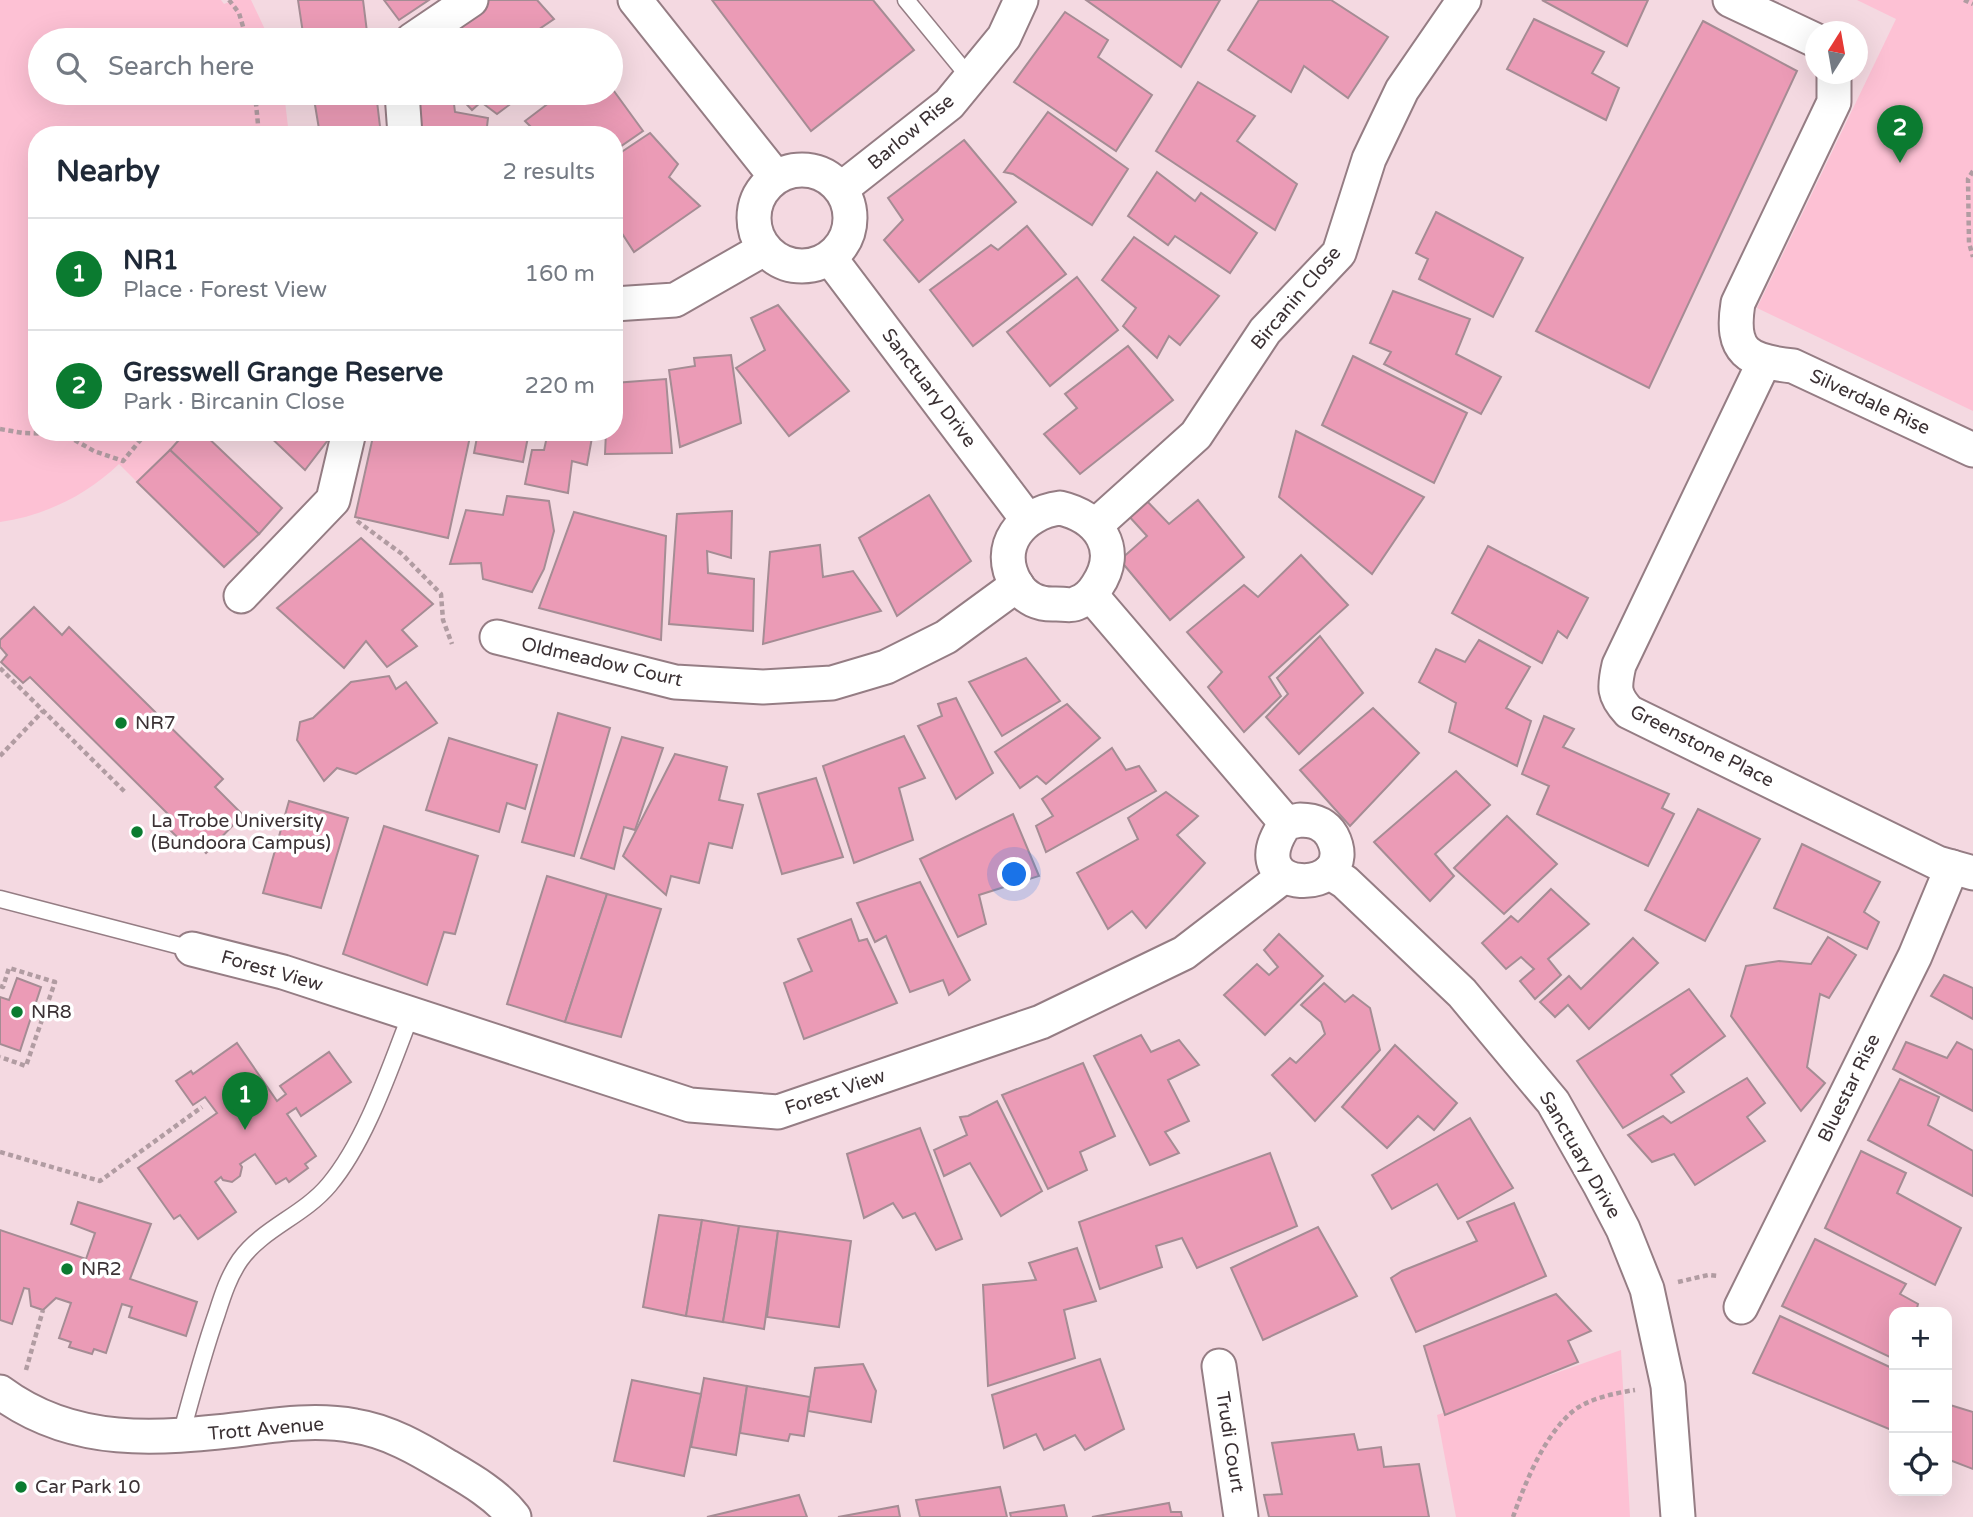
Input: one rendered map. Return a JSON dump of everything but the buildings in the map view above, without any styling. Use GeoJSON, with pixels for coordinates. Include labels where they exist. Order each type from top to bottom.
{"type":"FeatureCollection","features":[{"type":"Feature","properties":{"kind":"street"},"geometry":{"type":"LineString","coordinates":[[430,28],[471,0]]}},
{"type":"Feature","properties":{"kind":"street"},"geometry":{"type":"LineString","coordinates":[[635,0],[775,176]]}},
{"type":"Feature","properties":{"kind":"street","name":"Barlow Rise"},"geometry":{"type":"LineString","coordinates":[[841,189],[949,104],[1004,37],[1021,0]]}},
{"type":"Feature","properties":{"kind":"street","name":"Bircanin Close"},"geometry":{"type":"LineString","coordinates":[[1096,525],[1196,435],[1265,331],[1339,253],[1369,159],[1402,90],[1464,0]]}},
{"type":"Feature","properties":{"kind":"street"},"geometry":{"type":"LineString","coordinates":[[1730,0],[1805,35]]}},
{"type":"Feature","properties":{"kind":"street"},"geometry":{"type":"LineString","coordinates":[[1764,362],[1748,355],[1738,341],[1735,322],[1738,303],[1834,102],[1834,84]]}},
{"type":"Feature","properties":{"kind":"street"},"geometry":{"type":"LineString","coordinates":[[403,105],[404,126]]}},
{"type":"Feature","properties":{"kind":"street"},"geometry":{"type":"LineString","coordinates":[[791,170],[808,170],[824,174],[841,189],[849,204],[851,220],[847,237],[830,258],[815,265],[798,267],[781,262],[764,249],[755,234],[752,218],[756,201],[775,176],[791,170]]}},
{"type":"Feature","properties":{"kind":"street"},"geometry":{"type":"LineString","coordinates":[[623,303],[675,300],[764,249]]}},
{"type":"Feature","properties":{"kind":"street","name":"Sanctuary Drive"},"geometry":{"type":"LineString","coordinates":[[830,258],[1027,519]]}},
{"type":"Feature","properties":{"kind":"street","name":"Silverdale Rise"},"geometry":{"type":"LineString","coordinates":[[1764,362],[1793,366],[1973,450]]}},
{"type":"Feature","properties":{"kind":"street","name":"Greenstone Place"},"geometry":{"type":"LineString","coordinates":[[1764,362],[1619,665],[1615,682],[1617,699],[1629,712],[1938,863],[1963,870]]}},
{"type":"Feature","properties":{"kind":"street"},"geometry":{"type":"LineString","coordinates":[[241,596],[333,500],[347,441]]}},
{"type":"Feature","properties":{"kind":"street"},"geometry":{"type":"LineString","coordinates":[[1060,508],[1077,512],[1096,525],[1105,540],[1108,558],[1105,574],[1091,595],[1076,604],[1042,605],[1027,596],[1017,585],[1010,570],[1009,552],[1014,536],[1027,519],[1043,510],[1060,508]]}},
{"type":"Feature","properties":{"kind":"street","name":"Oldmeadow Court"},"geometry":{"type":"LineString","coordinates":[[497,637],[675,682],[763,687],[832,683],[886,667],[946,637],[1017,585]]}},
{"type":"Feature","properties":{"kind":"street"},"geometry":{"type":"LineString","coordinates":[[1091,595],[1286,823]]}},
{"type":"Feature","properties":{"kind":"street"},"geometry":{"type":"LineString","coordinates":[[1310,820],[1320,823],[1329,831],[1336,851],[1329,872],[1308,882],[1297,882],[1284,876],[1273,857],[1273,846],[1286,823],[1310,820]]}},
{"type":"Feature","properties":{"kind":"street","name":"Bluestar Rise"},"geometry":{"type":"LineString","coordinates":[[1746,1297],[1915,956],[1963,870]]}},
{"type":"Feature","properties":{"kind":"street","name":"Sanctuary Drive"},"geometry":{"type":"LineString","coordinates":[[1329,872],[1345,882],[1462,993],[1553,1102],[1623,1229],[1647,1289],[1668,1386],[1678,1517]]}},
{"type":"Feature","properties":{"kind":"street","name":"Forest View"},"geometry":{"type":"LineString","coordinates":[[192,949],[283,972],[690,1105],[778,1112],[1041,1022],[1184,953],[1284,876]]}},
{"type":"Feature","properties":{"kind":"street","name":"Trudi Court"},"geometry":{"type":"LineString","coordinates":[[1219,1366],[1241,1517]]}},
{"type":"Feature","properties":{"kind":"street","name":"Trott Avenue"},"geometry":{"type":"LineString","coordinates":[[8,1398],[49,1420],[72,1428],[135,1437],[312,1422],[357,1426],[403,1442],[438,1460],[494,1497],[514,1517]]}},
{"type":"Feature","properties":{"kind":"lane"},"geometry":{"type":"LineString","coordinates":[[906,0],[970,78]]}},
{"type":"Feature","properties":{"kind":"lane"},"geometry":{"type":"LineString","coordinates":[[0,899],[192,949]]}},
{"type":"Feature","properties":{"kind":"lane"},"geometry":{"type":"LineString","coordinates":[[181,1435],[204,1349],[229,1278],[255,1241],[304,1209],[340,1170],[360,1137],[411,1014]]}},
{"type":"Feature","properties":{"kind":"path"},"geometry":{"type":"LineString","coordinates":[[229,0],[239,13],[243,28]]}},
{"type":"Feature","properties":{"kind":"path"},"geometry":{"type":"LineString","coordinates":[[1964,0],[1973,4]]}},
{"type":"Feature","properties":{"kind":"path"},"geometry":{"type":"LineString","coordinates":[[256,105],[259,126]]}},
{"type":"Feature","properties":{"kind":"path"},"geometry":{"type":"LineString","coordinates":[[1973,171],[1968,179],[1969,243],[1973,257]]}},
{"type":"Feature","properties":{"kind":"path"},"geometry":{"type":"LineString","coordinates":[[0,429],[28,433]]}},
{"type":"Feature","properties":{"kind":"path"},"geometry":{"type":"LineString","coordinates":[[76,441],[94,451],[123,461],[140,441]]}},
{"type":"Feature","properties":{"kind":"path"},"geometry":{"type":"LineString","coordinates":[[333,500],[402,554],[441,594],[443,620],[452,644]]}},
{"type":"Feature","properties":{"kind":"path"},"geometry":{"type":"LineString","coordinates":[[0,668],[126,793]]}},
{"type":"Feature","properties":{"kind":"path"},"geometry":{"type":"LineString","coordinates":[[0,756],[43,711]]}},
{"type":"Feature","properties":{"kind":"path"},"geometry":{"type":"LineString","coordinates":[[0,986],[3,986],[9,968],[55,982],[26,1066],[0,1057]]}},
{"type":"Feature","properties":{"kind":"path"},"geometry":{"type":"LineString","coordinates":[[0,1152],[100,1181],[202,1107]]}},
{"type":"Feature","properties":{"kind":"path"},"geometry":{"type":"LineString","coordinates":[[1647,1289],[1707,1275],[1733,1278],[1746,1297]]}},
{"type":"Feature","properties":{"kind":"path"},"geometry":{"type":"LineString","coordinates":[[8,1398],[43,1310]]}},
{"type":"Feature","properties":{"kind":"path"},"geometry":{"type":"LineString","coordinates":[[1513,1517],[1524,1488],[1554,1432],[1574,1411],[1591,1402],[1629,1391],[1668,1386]]}},
{"type":"Feature","properties":{"kind":"shaded area"},"geometry":{"type":"Polygon","coordinates":[[[0,0],[221,0],[224,4],[234,0],[251,0],[264,28],[28,28],[28,105],[285,105],[288,126],[28,126],[28,441],[177,441],[137,482],[119,464],[93,485],[64,502],[33,515],[0,522],[0,0]]]}},
{"type":"Feature","properties":{"kind":"shaded area"},"geometry":{"type":"Polygon","coordinates":[[[1857,0],[1973,0],[1973,411],[1757,308],[1865,84],[1868,84],[1868,77],[1896,19],[1857,0]]]}},
{"type":"Feature","properties":{"kind":"shaded area"},"geometry":{"type":"Polygon","coordinates":[[[1621,1350],[1630,1517],[1456,1517],[1437,1415],[1621,1350]]]}},
{"type":"Feature","properties":{"kind":"place","name":"Gresswell Grange Reserve"},"geometry":{"type":"Point","coordinates":[1900,163]}},
{"type":"Feature","properties":{"kind":"place","name":"NR7"},"geometry":{"type":"Point","coordinates":[121,723]}},
{"type":"Feature","properties":{"kind":"place","name":"La Trobe University (Bundoora Campus)"},"geometry":{"type":"Point","coordinates":[137,832]}},
{"type":"Feature","properties":{"kind":"place","name":"NR8"},"geometry":{"type":"Point","coordinates":[17,1012]}},
{"type":"Feature","properties":{"kind":"place","name":"NR1"},"geometry":{"type":"Point","coordinates":[245,1130]}},
{"type":"Feature","properties":{"kind":"place","name":"NR2"},"geometry":{"type":"Point","coordinates":[67,1269]}},
{"type":"Feature","properties":{"kind":"place","name":"Car Park 10"},"geometry":{"type":"Point","coordinates":[21,1487]}}]}
